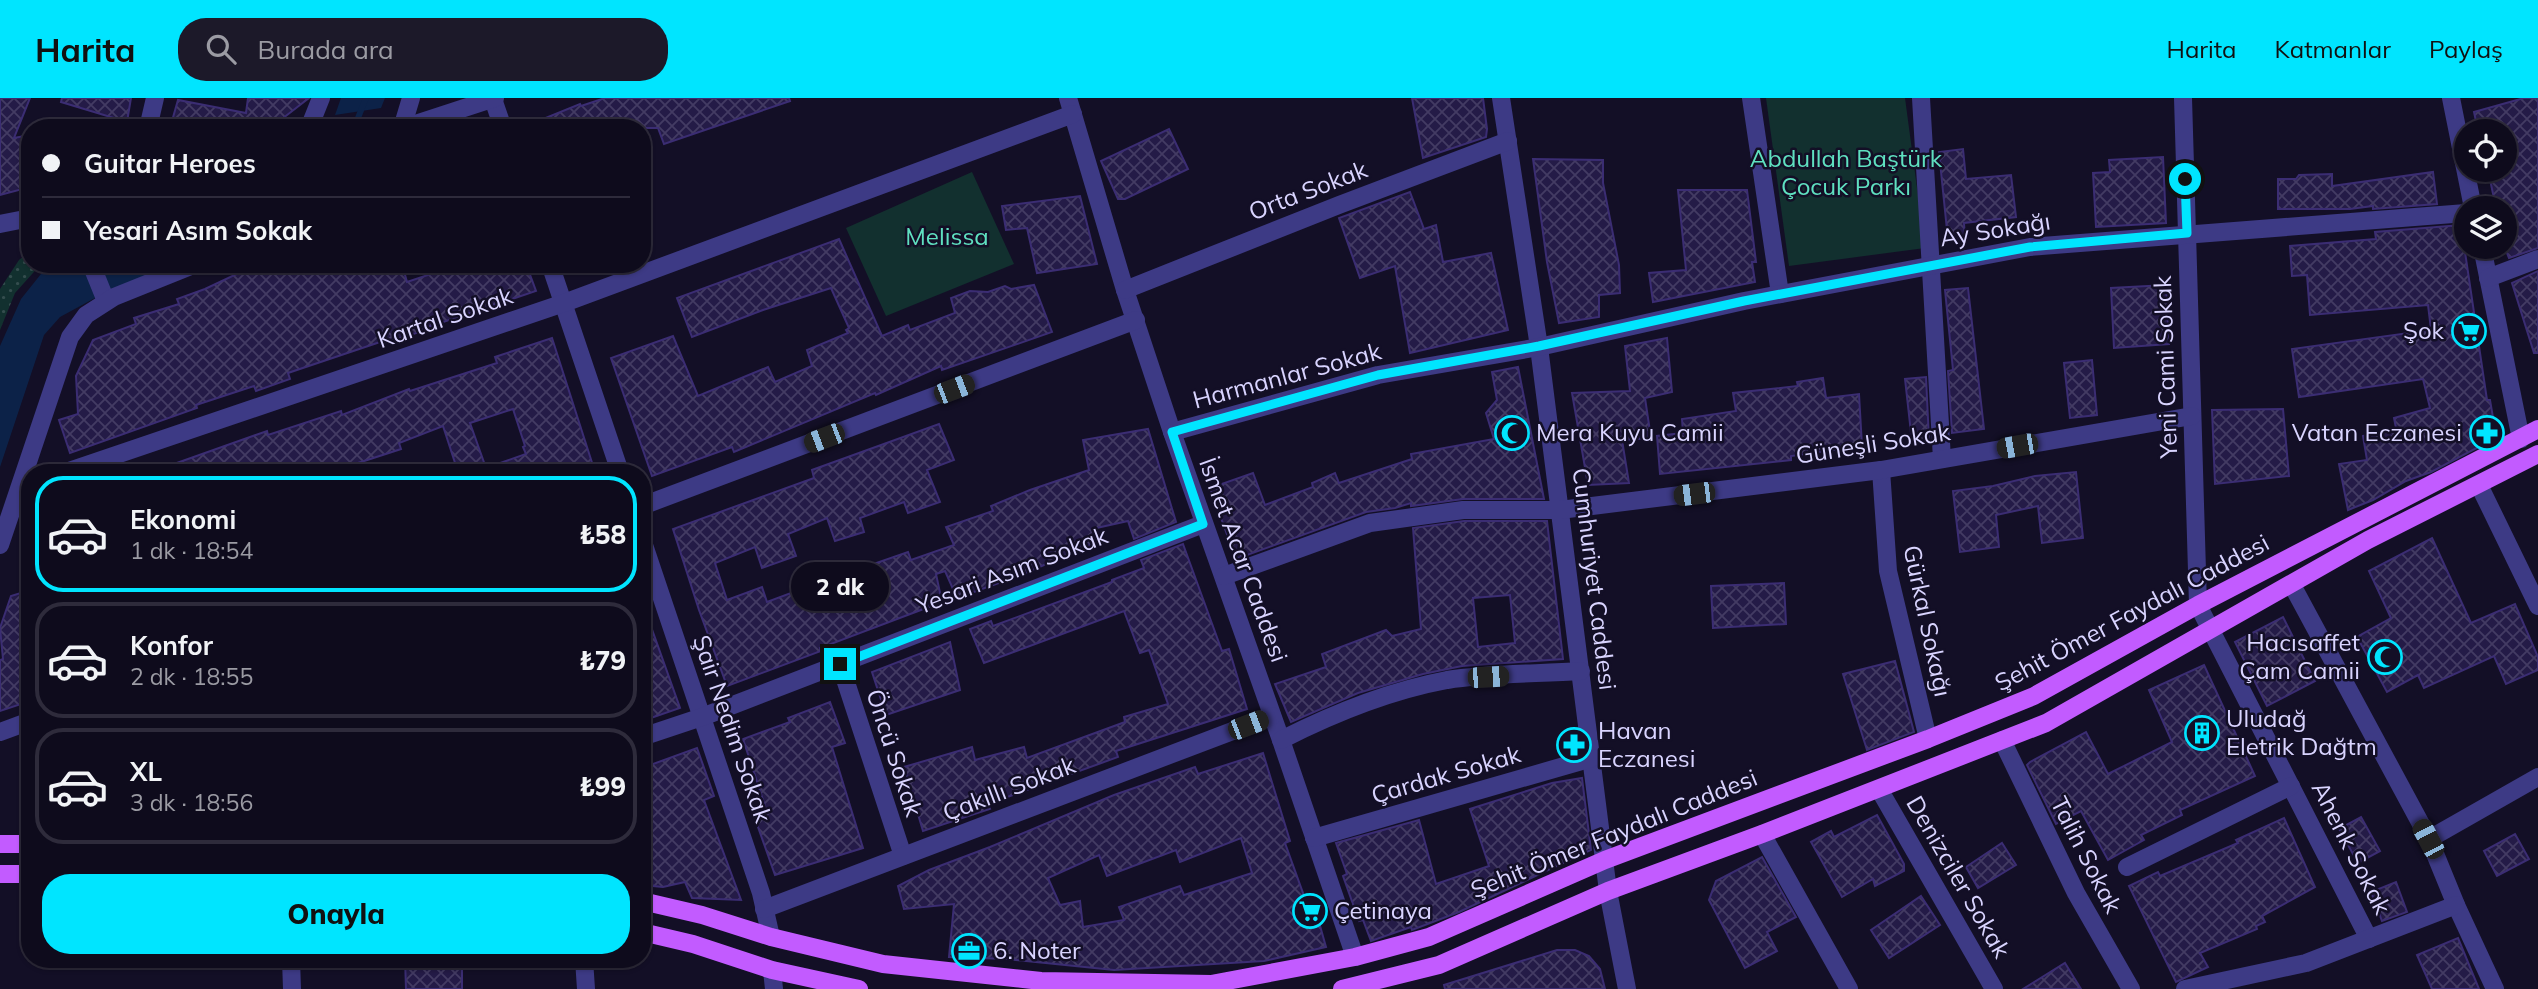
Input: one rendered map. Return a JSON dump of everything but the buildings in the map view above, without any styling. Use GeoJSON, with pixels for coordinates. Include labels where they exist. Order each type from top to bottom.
{"type":"FeatureCollection","features":[{"type":"Feature","properties":{"kind":"main road","name":"Şehit Ömer Faydalı Caddesi"},"geometry":{"type":"LineString","coordinates":[[651,903],[702,915],[771,937],[883,964],[1041,981],[1211,984],[1355,957],[1429,937],[1605,860],[1928,739],[2034,696],[2198,605],[2538,429]]}},
{"type":"Feature","properties":{"kind":"main road","name":"Şehit Ömer Faydalı Caddesi"},"geometry":{"type":"LineString","coordinates":[[1342,989],[1439,965],[1608,891],[2046,723],[2213,631],[2368,540],[2538,454]]}},
{"type":"Feature","properties":{"kind":"main road"},"geometry":{"type":"LineString","coordinates":[[0,844],[21,844]]}},
{"type":"Feature","properties":{"kind":"main road"},"geometry":{"type":"LineString","coordinates":[[0,874],[21,874]]}},
{"type":"Feature","properties":{"kind":"main road"},"geometry":{"type":"LineString","coordinates":[[651,934],[693,944],[772,970],[859,989]]}},
{"type":"Feature","properties":{"kind":"main road"},"geometry":{"type":"LineString","coordinates":[[1355,957],[1363,985]]}},
{"type":"Feature","properties":{"kind":"street"},"geometry":{"type":"LineString","coordinates":[[150,119],[156,98]]}},
{"type":"Feature","properties":{"kind":"street"},"geometry":{"type":"LineString","coordinates":[[313,119],[321,98]]}},
{"type":"Feature","properties":{"kind":"street"},"geometry":{"type":"LineString","coordinates":[[405,119],[411,98]]}},
{"type":"Feature","properties":{"kind":"street"},"geometry":{"type":"LineString","coordinates":[[430,119],[494,98],[500,119]]}},
{"type":"Feature","properties":{"kind":"street","name":"Cumhuriyet Caddesi"},"geometry":{"type":"LineString","coordinates":[[1501,98],[1539,346],[1608,891],[1627,989]]}},
{"type":"Feature","properties":{"kind":"street"},"geometry":{"type":"LineString","coordinates":[[1751,98],[1780,294]]}},
{"type":"Feature","properties":{"kind":"street"},"geometry":{"type":"LineString","coordinates":[[1921,98],[1942,459]]}},
{"type":"Feature","properties":{"kind":"street","name":"Yeni Cami Sokak"},"geometry":{"type":"LineString","coordinates":[[2183,98],[2198,605],[2213,631]]}},
{"type":"Feature","properties":{"kind":"street"},"geometry":{"type":"LineString","coordinates":[[2451,98],[2471,196]]}},
{"type":"Feature","properties":{"kind":"street","name":"İsmet Acar Caddesi"},"geometry":{"type":"LineString","coordinates":[[1070,106],[1125,290],[1172,432],[1355,957]]}},
{"type":"Feature","properties":{"kind":"street","name":"Kartal Sokak"},"geometry":{"type":"LineString","coordinates":[[651,269],[1070,106]]}},
{"type":"Feature","properties":{"kind":"street","name":"Orta Sokak"},"geometry":{"type":"LineString","coordinates":[[1125,290],[1508,141]]}},
{"type":"Feature","properties":{"kind":"street","name":"Ay Sokağı"},"geometry":{"type":"LineString","coordinates":[[1539,346],[1780,294],[2030,247],[2454,214]]}},
{"type":"Feature","properties":{"kind":"street"},"geometry":{"type":"LineString","coordinates":[[1,226],[21,220]]}},
{"type":"Feature","properties":{"kind":"street"},"geometry":{"type":"LineString","coordinates":[[2484,259],[2521,439]]}},
{"type":"Feature","properties":{"kind":"street"},"geometry":{"type":"LineString","coordinates":[[2488,278],[2538,260]]}},
{"type":"Feature","properties":{"kind":"street"},"geometry":{"type":"LineString","coordinates":[[95,273],[106,301]]}},
{"type":"Feature","properties":{"kind":"street"},"geometry":{"type":"LineString","coordinates":[[31,464],[70,338],[86,315],[106,301],[174,273]]}},
{"type":"Feature","properties":{"kind":"street"},"geometry":{"type":"LineString","coordinates":[[553,273],[617,464]]}},
{"type":"Feature","properties":{"kind":"street","name":"Kartal Sokak"},"geometry":{"type":"LineString","coordinates":[[90,464],[564,303],[641,273]]}},
{"type":"Feature","properties":{"kind":"street"},"geometry":{"type":"LineString","coordinates":[[651,503],[1136,320]]}},
{"type":"Feature","properties":{"kind":"street","name":"Harmanlar Sokak"},"geometry":{"type":"LineString","coordinates":[[1172,432],[1378,375],[1539,346]]}},
{"type":"Feature","properties":{"kind":"street","name":"Güneşli Sokak"},"geometry":{"type":"LineString","coordinates":[[1224,576],[1370,523],[1463,510],[1560,510],[1881,470],[2192,416]]}},
{"type":"Feature","properties":{"kind":"street","name":"Gürkal Sokağı"},"geometry":{"type":"LineString","coordinates":[[1881,470],[1888,571],[1928,739]]}},
{"type":"Feature","properties":{"kind":"street"},"geometry":{"type":"LineString","coordinates":[[2479,485],[2538,606]]}},
{"type":"Feature","properties":{"kind":"street"},"geometry":{"type":"LineString","coordinates":[[0,545],[21,494]]}},
{"type":"Feature","properties":{"kind":"street","name":"Yesari Asım Sokak"},"geometry":{"type":"LineString","coordinates":[[651,734],[702,717],[1203,524]]}},
{"type":"Feature","properties":{"kind":"street","name":"Şair Nedim Sokak"},"geometry":{"type":"LineString","coordinates":[[651,565],[761,892],[771,937]]}},
{"type":"Feature","properties":{"kind":"street"},"geometry":{"type":"LineString","coordinates":[[2292,585],[2428,839],[2495,989]]}},
{"type":"Feature","properties":{"kind":"street","name":"Ahenk Sokak"},"geometry":{"type":"LineString","coordinates":[[2213,631],[2369,939]]}},
{"type":"Feature","properties":{"kind":"street","name":"Öncü Sokak"},"geometry":{"type":"LineString","coordinates":[[840,664],[902,856]]}},
{"type":"Feature","properties":{"kind":"street"},"geometry":{"type":"LineString","coordinates":[[1281,740],[1315,722],[1378,697],[1448,680],[1581,671]]}},
{"type":"Feature","properties":{"kind":"street","name":"Çakıllı Sokak"},"geometry":{"type":"LineString","coordinates":[[764,909],[1272,716]]}},
{"type":"Feature","properties":{"kind":"street"},"geometry":{"type":"LineString","coordinates":[[0,732],[21,724]]}},
{"type":"Feature","properties":{"kind":"street","name":"Talih Sokak"},"geometry":{"type":"LineString","coordinates":[[2002,740],[2076,892],[2131,989]]}},
{"type":"Feature","properties":{"kind":"street","name":"Çardak Sokak"},"geometry":{"type":"LineString","coordinates":[[1314,838],[1592,758]]}},
{"type":"Feature","properties":{"kind":"street"},"geometry":{"type":"LineString","coordinates":[[2428,839],[2538,777]]}},
{"type":"Feature","properties":{"kind":"street"},"geometry":{"type":"LineString","coordinates":[[2127,867],[2291,786]]}},
{"type":"Feature","properties":{"kind":"street","name":"Denizciler Sokak"},"geometry":{"type":"LineString","coordinates":[[1879,789],[1994,989]]}},
{"type":"Feature","properties":{"kind":"street"},"geometry":{"type":"LineString","coordinates":[[1762,834],[1849,989]]}},
{"type":"Feature","properties":{"kind":"street"},"geometry":{"type":"LineString","coordinates":[[2185,989],[2306,963],[2456,905]]}},
{"type":"Feature","properties":{"kind":"street"},"geometry":{"type":"LineString","coordinates":[[291,968],[292,989]]}},
{"type":"Feature","properties":{"kind":"street"},"geometry":{"type":"LineString","coordinates":[[585,968],[586,989]]}},
{"type":"Feature","properties":{"kind":"street"},"geometry":{"type":"LineString","coordinates":[[772,970],[774,989]]}},
{"type":"Feature","properties":{"kind":"green space","name":"Abdullah Baştürk Çocuk Parkı"},"geometry":{"type":"Polygon","coordinates":[[[1766,98],[1905,98],[1925,248],[1789,266],[1766,98]]]}},
{"type":"Feature","properties":{"kind":"green space","name":"Melissa"},"geometry":{"type":"Polygon","coordinates":[[[972,172],[1014,264],[886,316],[846,228],[972,172]]]}},
{"type":"Feature","properties":{"kind":"green space"},"geometry":{"type":"Polygon","coordinates":[[[21,258],[21,273],[33,273],[15,293],[0,330],[0,289],[21,258]]]}},
{"type":"Feature","properties":{"kind":"water"},"geometry":{"type":"Polygon","coordinates":[[[341,98],[385,98],[381,108],[335,115],[341,98]]]}},
{"type":"Feature","properties":{"kind":"water"},"geometry":{"type":"Polygon","coordinates":[[[42,273],[159,273],[95,298],[60,317],[44,335],[0,467],[0,346],[21,299],[42,273]]]}},
{"type":"Feature","properties":{"kind":"waterway"},"geometry":{"type":"LineString","coordinates":[[358,119],[366,98]]}},
{"type":"Feature","properties":{"kind":"place","name":"Şok"},"geometry":{"type":"Point","coordinates":[2469,331]}},
{"type":"Feature","properties":{"kind":"place","name":"Mera Kuyu Camii"},"geometry":{"type":"Point","coordinates":[1512,433]}},
{"type":"Feature","properties":{"kind":"place","name":"Vatan Eczanesi"},"geometry":{"type":"Point","coordinates":[2487,433]}},
{"type":"Feature","properties":{"kind":"place","name":"Hacısaffet Çam Camii"},"geometry":{"type":"Point","coordinates":[2385,657]}},
{"type":"Feature","properties":{"kind":"place","name":"Uludağ Eletrik Dağtm"},"geometry":{"type":"Point","coordinates":[2202,733]}},
{"type":"Feature","properties":{"kind":"place","name":"Havan Eczanesi"},"geometry":{"type":"Point","coordinates":[1574,745]}},
{"type":"Feature","properties":{"kind":"place","name":"Çetinaya"},"geometry":{"type":"Point","coordinates":[1310,911]}},
{"type":"Feature","properties":{"kind":"place","name":"6. Noter"},"geometry":{"type":"Point","coordinates":[969,951]}},
{"type":"Feature","properties":{"kind":"route"},"geometry":{"type":"LineString","coordinates":[[840,664],[1203,524],[1172,432],[1378,375],[1539,346],[1744,301],[1922,266],[2030,247],[2187,233],[2185,179]]}}]}
